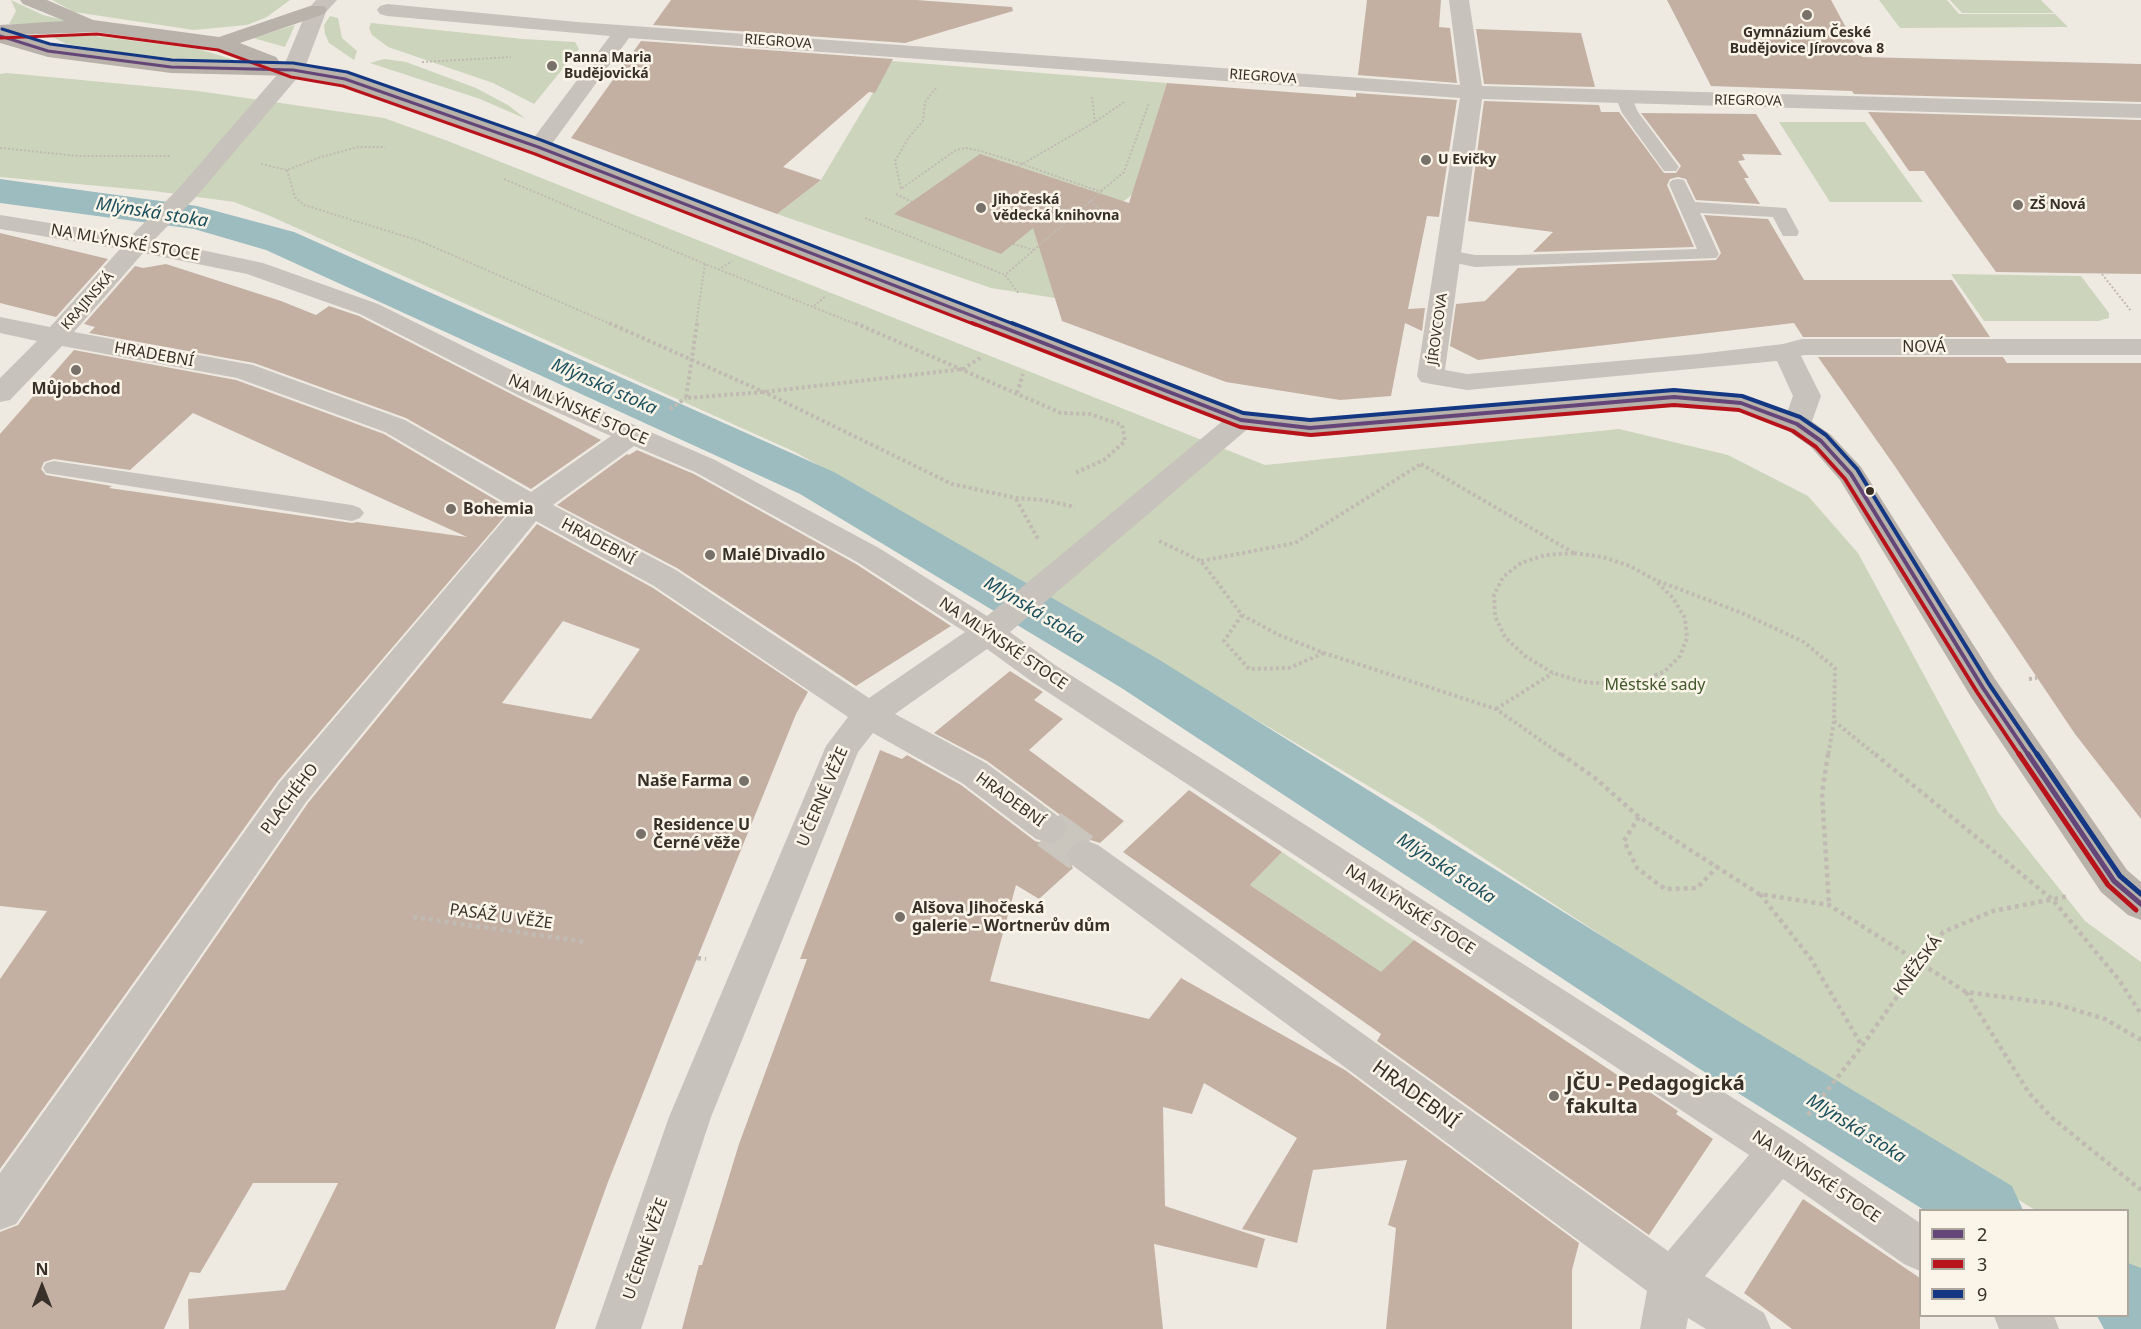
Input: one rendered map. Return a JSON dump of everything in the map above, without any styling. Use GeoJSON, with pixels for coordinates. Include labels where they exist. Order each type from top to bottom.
{"type":"FeatureCollection","features":[{"type":"Feature","properties":{"kind":"street"},"geometry":{"type":"LineString","coordinates":[[30,0],[54,12],[98,26],[220,44],[293,70]]}},
{"type":"Feature","properties":{"kind":"street","name":"JÍROVCOVA"},"geometry":{"type":"LineString","coordinates":[[1459,0],[1472,92],[1431,376],[1467,382],[1786,352]]}},
{"type":"Feature","properties":{"kind":"street"},"geometry":{"type":"LineString","coordinates":[[220,44],[322,5]]}},
{"type":"Feature","properties":{"kind":"street","name":"KRAJINSKÁ"},"geometry":{"type":"LineString","coordinates":[[0,394],[56,338],[145,236],[187,193],[293,70],[322,5]]}},
{"type":"Feature","properties":{"kind":"street","name":"RIEGROVA"},"geometry":{"type":"LineString","coordinates":[[387,10],[624,31],[1472,92],[2141,111]]}},
{"type":"Feature","properties":{"kind":"street"},"geometry":{"type":"LineString","coordinates":[[0,31],[98,26]]}},
{"type":"Feature","properties":{"kind":"street"},"geometry":{"type":"LineString","coordinates":[[538,147],[624,31]]}},
{"type":"Feature","properties":{"kind":"street"},"geometry":{"type":"LineString","coordinates":[[0,36],[48,51],[171,68],[293,70],[345,79],[538,147],[1241,420],[1310,428],[1674,397],[1741,403],[1797,424],[1821,441],[1851,474],[1983,688],[2114,881],[2141,904]]}},
{"type":"Feature","properties":{"kind":"street"},"geometry":{"type":"LineString","coordinates":[[0,57],[48,51]]}},
{"type":"Feature","properties":{"kind":"street","name":"NA MLÝNSKÉ STOCE"},"geometry":{"type":"LineString","coordinates":[[0,222],[145,236],[220,260],[255,268],[369,309],[530,390],[705,466],[995,626],[1042,672],[1791,1137],[1919,1248]]}},
{"type":"Feature","properties":{"kind":"street","name":"HRADEBNÍ"},"geometry":{"type":"LineString","coordinates":[[0,325],[56,338],[243,371],[395,426],[532,506],[665,578],[869,715],[974,773],[1049,829]]}},
{"type":"Feature","properties":{"kind":"street","name":"NOVÁ"},"geometry":{"type":"LineString","coordinates":[[1786,352],[1802,347],[2141,347]]}},
{"type":"Feature","properties":{"kind":"street"},"geometry":{"type":"LineString","coordinates":[[1786,352],[1808,396],[1797,424]]}},
{"type":"Feature","properties":{"kind":"street","name":"U ČERNÉ VĚŽE"},"geometry":{"type":"LineString","coordinates":[[618,1329],[699,1096],[843,746],[869,715],[995,626],[1241,420]]}},
{"type":"Feature","properties":{"kind":"street","name":"PLACHÉHO"},"geometry":{"type":"LineString","coordinates":[[0,1209],[292,792],[532,506],[632,434]]}},
{"type":"Feature","properties":{"kind":"street","name":"HRADEBNÍ"},"geometry":{"type":"LineString","coordinates":[[1085,855],[1672,1281],[1748,1329]]}},
{"type":"Feature","properties":{"kind":"street"},"geometry":{"type":"LineString","coordinates":[[1663,1329],[1672,1281],[1791,1137]]}},
{"type":"Feature","properties":{"kind":"street"},"geometry":{"type":"LineString","coordinates":[[2018,1317],[2036,1329]]}},
{"type":"Feature","properties":{"kind":"lane"},"geometry":{"type":"LineString","coordinates":[[1448,256],[1475,261],[1518,261],[1709,254],[1674,176],[1630,113],[1624,98]]}},
{"type":"Feature","properties":{"kind":"lane"},"geometry":{"type":"LineString","coordinates":[[1688,207],[1779,212],[1790,232]]}},
{"type":"Feature","properties":{"kind":"lane"},"geometry":{"type":"LineString","coordinates":[[54,468],[352,513]]}},
{"type":"Feature","properties":{"kind":"path"},"geometry":{"type":"LineString","coordinates":[[944,84],[934,89],[925,102],[922,121],[909,137],[895,161],[901,189],[956,150],[966,148],[1022,164],[1101,192]]}},
{"type":"Feature","properties":{"kind":"path"},"geometry":{"type":"LineString","coordinates":[[1005,275],[1124,172],[1151,96]]}},
{"type":"Feature","properties":{"kind":"path"},"geometry":{"type":"LineString","coordinates":[[1018,167],[1095,122],[1129,99]]}},
{"type":"Feature","properties":{"kind":"path"},"geometry":{"type":"LineString","coordinates":[[253,162],[287,170],[321,157],[358,147],[385,147]]}},
{"type":"Feature","properties":{"kind":"path"},"geometry":{"type":"LineString","coordinates":[[0,148],[79,156],[179,156]]}},
{"type":"Feature","properties":{"kind":"path"},"geometry":{"type":"LineString","coordinates":[[287,170],[295,197],[304,205],[420,241],[764,392],[952,484],[1016,498],[1044,500],[1079,507]]}},
{"type":"Feature","properties":{"kind":"path"},"geometry":{"type":"LineString","coordinates":[[504,179],[705,264],[814,306],[1061,413],[1090,414],[1122,425],[1125,441],[1104,460],[1075,473]]}},
{"type":"Feature","properties":{"kind":"path"},"geometry":{"type":"LineString","coordinates":[[896,194],[912,202]]}},
{"type":"Feature","properties":{"kind":"path"},"geometry":{"type":"LineString","coordinates":[[1090,201],[1106,214]]}},
{"type":"Feature","properties":{"kind":"path"},"geometry":{"type":"LineString","coordinates":[[865,218],[1005,275],[1019,294]]}},
{"type":"Feature","properties":{"kind":"path"},"geometry":{"type":"LineString","coordinates":[[1013,244],[1034,250]]}},
{"type":"Feature","properties":{"kind":"path"},"geometry":{"type":"LineString","coordinates":[[705,264],[686,398],[764,392],[963,369],[981,357]]}},
{"type":"Feature","properties":{"kind":"path"},"geometry":{"type":"LineString","coordinates":[[2102,274],[2134,314]]}},
{"type":"Feature","properties":{"kind":"path"},"geometry":{"type":"LineString","coordinates":[[1017,393],[1026,365]]}},
{"type":"Feature","properties":{"kind":"path"},"geometry":{"type":"LineString","coordinates":[[1201,561],[1295,543],[1421,464],[1574,553]]}},
{"type":"Feature","properties":{"kind":"path"},"geometry":{"type":"LineString","coordinates":[[1016,498],[1042,545]]}},
{"type":"Feature","properties":{"kind":"path"},"geometry":{"type":"LineString","coordinates":[[1150,536],[1201,561],[1242,615],[1279,635],[1324,653],[1496,709],[1595,778],[1639,817],[1760,894],[1811,959],[1862,1046]]}},
{"type":"Feature","properties":{"kind":"path"},"geometry":{"type":"LineString","coordinates":[[1655,580],[1673,597],[1685,618],[1688,638],[1680,656],[1665,671],[1642,681],[1613,684],[1583,682],[1552,672],[1525,656],[1505,637],[1495,616],[1494,595],[1503,577],[1521,563],[1545,555],[1574,553],[1603,556],[1655,580],[1742,613],[1804,642],[1835,668],[1834,721],[1822,793],[1829,905]]}},
{"type":"Feature","properties":{"kind":"path"},"geometry":{"type":"LineString","coordinates":[[1242,615],[1224,641],[1249,669],[1289,668],[1324,653]]}},
{"type":"Feature","properties":{"kind":"path"},"geometry":{"type":"LineString","coordinates":[[1496,709],[1552,672]]}},
{"type":"Feature","properties":{"kind":"path"},"geometry":{"type":"LineString","coordinates":[[2028,679],[2037,678]]}},
{"type":"Feature","properties":{"kind":"path"},"geometry":{"type":"LineString","coordinates":[[1834,721],[2053,900],[2119,980],[2141,1014]]}},
{"type":"Feature","properties":{"kind":"path"},"geometry":{"type":"LineString","coordinates":[[1639,817],[1624,841],[1637,868],[1665,889],[1697,888],[1718,866]]}},
{"type":"Feature","properties":{"kind":"path"},"geometry":{"type":"LineString","coordinates":[[1760,894],[1829,905],[1966,992],[2056,1004],[2105,1019],[2141,1040]]}},
{"type":"Feature","properties":{"kind":"path","name":"KNĚŽSKÁ"},"geometry":{"type":"LineString","coordinates":[[1791,1137],[1862,1046],[1943,932],[1993,911],[2069,896]]}},
{"type":"Feature","properties":{"kind":"path","name":"PASÁŽ U VĚŽE"},"geometry":{"type":"LineString","coordinates":[[413,917],[586,942]]}},
{"type":"Feature","properties":{"kind":"path"},"geometry":{"type":"LineString","coordinates":[[697,958],[707,959]]}},
{"type":"Feature","properties":{"kind":"path"},"geometry":{"type":"LineString","coordinates":[[1966,992],[2029,1093],[2051,1117],[2141,1190]]}},
{"type":"Feature","properties":{"kind":"green space"},"geometry":{"type":"Polygon","coordinates":[[[11,0],[43,15],[78,23],[9,24],[16,11],[11,0]]]}},
{"type":"Feature","properties":{"kind":"green space"},"geometry":{"type":"Polygon","coordinates":[[[52,0],[290,0],[267,17],[247,25],[194,30],[74,12],[52,0]]]}},
{"type":"Feature","properties":{"kind":"green space"},"geometry":{"type":"Polygon","coordinates":[[[1879,0],[1947,0],[1959,14],[2055,14],[2068,27],[1900,28],[1879,0]]]}},
{"type":"Feature","properties":{"kind":"green space"},"geometry":{"type":"Polygon","coordinates":[[[1950,0],[2041,0],[2054,13],[1962,13],[1950,0]]]}},
{"type":"Feature","properties":{"kind":"green space"},"geometry":{"type":"Polygon","coordinates":[[[330,16],[338,18],[342,38],[357,51],[354,60],[329,43],[324,25],[330,16]]]}},
{"type":"Feature","properties":{"kind":"green space"},"geometry":{"type":"Polygon","coordinates":[[[371,23],[523,39],[575,42],[579,49],[534,104],[493,83],[388,47],[372,35],[369,28],[371,23]]]}},
{"type":"Feature","properties":{"kind":"green space"},"geometry":{"type":"Polygon","coordinates":[[[295,25],[285,47],[253,38],[295,25]]]}},
{"type":"Feature","properties":{"kind":"green space"},"geometry":{"type":"Polygon","coordinates":[[[47,34],[80,34],[198,49],[235,60],[174,60],[66,44],[47,34]]]}},
{"type":"Feature","properties":{"kind":"green space"},"geometry":{"type":"Polygon","coordinates":[[[384,59],[406,62],[476,88],[508,105],[526,119],[480,99],[370,63],[384,59]]]}},
{"type":"Feature","properties":{"kind":"green space"},"geometry":{"type":"Polygon","coordinates":[[[892,61],[1167,83],[1142,163],[1138,190],[1106,215],[1055,298],[991,288],[777,214],[821,180],[892,61]]]}},
{"type":"Feature","properties":{"kind":"green space","name":"Městské sady"},"geometry":{"type":"Polygon","coordinates":[[[0,74],[198,91],[384,118],[448,141],[1265,465],[1619,429],[1728,455],[1808,496],[1858,553],[1998,812],[2085,921],[2141,962],[2141,1287],[2129,1278],[2129,1209],[2033,1209],[1757,1037],[1419,816],[986,560],[795,452],[270,216],[234,202],[154,191],[0,177],[0,74]]]}},
{"type":"Feature","properties":{"kind":"green space"},"geometry":{"type":"Polygon","coordinates":[[[1779,122],[1865,122],[1923,202],[1830,202],[1779,122]]]}},
{"type":"Feature","properties":{"kind":"green space"},"geometry":{"type":"Polygon","coordinates":[[[1951,274],[2081,276],[2109,313],[2109,318],[2098,321],[1984,321],[1951,274]]]}},
{"type":"Feature","properties":{"kind":"green space"},"geometry":{"type":"Polygon","coordinates":[[[1282,852],[1414,940],[1361,996],[1328,937],[1250,885],[1282,852]]]}},
{"type":"Feature","properties":{"kind":"building"},"geometry":{"type":"Polygon","coordinates":[[[671,0],[916,0],[1012,7],[1013,11],[905,43],[653,25],[671,0]]]}},
{"type":"Feature","properties":{"kind":"building"},"geometry":{"type":"Polygon","coordinates":[[[1367,0],[1441,0],[1439,27],[1450,28],[1457,83],[1358,75],[1367,0]]]}},
{"type":"Feature","properties":{"kind":"building"},"geometry":{"type":"Polygon","coordinates":[[[1667,0],[1831,0],[1862,57],[2141,64],[2141,102],[1854,94],[1852,91],[1711,86],[1667,0]]]}},
{"type":"Feature","properties":{"kind":"building"},"geometry":{"type":"Polygon","coordinates":[[[1476,29],[1581,33],[1595,87],[1484,84],[1476,29]]]}},
{"type":"Feature","properties":{"kind":"building"},"geometry":{"type":"Polygon","coordinates":[[[641,41],[893,59],[875,93],[869,92],[783,167],[821,180],[777,214],[571,138],[641,41]]]}},
{"type":"Feature","properties":{"kind":"building"},"geometry":{"type":"Polygon","coordinates":[[[1167,83],[1356,97],[1356,93],[1457,100],[1439,217],[1427,216],[1408,309],[1425,308],[1422,331],[1405,323],[1391,396],[1340,400],[1226,382],[1062,321],[1033,228],[1001,254],[894,214],[980,154],[1129,203],[1167,83]]]}},
{"type":"Feature","properties":{"kind":"building"},"geometry":{"type":"Polygon","coordinates":[[[1484,101],[1599,105],[1601,112],[1619,112],[1664,173],[1676,173],[1681,166],[1641,113],[1756,114],[1782,155],[1742,154],[1745,160],[1738,161],[1749,178],[1744,178],[1760,204],[1696,200],[1686,179],[1678,177],[1670,179],[1667,185],[1694,247],[1533,252],[1553,232],[1468,221],[1484,101]]]}},
{"type":"Feature","properties":{"kind":"building","name":"ZŠ Nová"},"geometry":{"type":"Polygon","coordinates":[[[1868,112],[2141,120],[2141,274],[1996,272],[1924,171],[1909,171],[1868,112]]]}},
{"type":"Feature","properties":{"kind":"building"},"geometry":{"type":"Polygon","coordinates":[[[1704,215],[1768,219],[1804,280],[1952,280],[1990,337],[1803,337],[1794,323],[1478,360],[1450,346],[1456,304],[1485,301],[1518,268],[1716,260],[1721,253],[1704,215]]]}},
{"type":"Feature","properties":{"kind":"building"},"geometry":{"type":"Polygon","coordinates":[[[0,233],[108,259],[56,317],[0,303],[0,233]]]}},
{"type":"Feature","properties":{"kind":"building"},"geometry":{"type":"Polygon","coordinates":[[[166,264],[281,301],[316,315],[329,306],[359,316],[601,440],[531,489],[406,418],[254,363],[89,333],[95,327],[84,324],[135,266],[143,268],[166,264]]]}},
{"type":"Feature","properties":{"kind":"building"},"geometry":{"type":"Polygon","coordinates":[[[74,350],[236,380],[384,434],[511,509],[278,781],[0,1169],[0,979],[47,911],[0,906],[0,434],[74,350]],[[193,413],[130,470],[54,459],[44,462],[41,469],[46,475],[112,486],[109,488],[467,537],[193,413]]]}},
{"type":"Feature","properties":{"kind":"building"},"geometry":{"type":"Polygon","coordinates":[[[1818,357],[2003,357],[2007,363],[2141,363],[2141,819],[2075,734],[1894,465],[1818,357]]]}},
{"type":"Feature","properties":{"kind":"building"},"geometry":{"type":"Polygon","coordinates":[[[637,450],[694,474],[856,564],[951,626],[856,686],[677,568],[557,505],[627,454],[637,450]]]}},
{"type":"Feature","properties":{"kind":"building"},"geometry":{"type":"Polygon","coordinates":[[[537,524],[653,588],[808,692],[796,714],[668,1030],[608,1182],[555,1329],[189,1329],[188,1299],[285,1290],[338,1183],[253,1183],[200,1273],[190,1272],[164,1329],[0,1329],[0,1232],[18,1225],[308,803],[537,524]],[[563,621],[502,703],[591,719],[640,649],[563,621]]]}},
{"type":"Feature","properties":{"kind":"building"},"geometry":{"type":"Polygon","coordinates":[[[1010,671],[1043,692],[1034,700],[1063,719],[1029,750],[1124,821],[1100,843],[1084,838],[1070,844],[1065,856],[1073,868],[1039,899],[1016,885],[990,981],[1149,1019],[1181,978],[1345,1070],[1579,1243],[1572,1270],[1572,1329],[1386,1329],[1396,1228],[1388,1225],[1407,1160],[1313,1170],[1297,1243],[1242,1229],[1297,1138],[1204,1083],[1192,1114],[1163,1107],[1165,1206],[1265,1239],[1257,1268],[1154,1244],[1163,1329],[682,1329],[699,1265],[702,1265],[739,1144],[807,959],[800,959],[880,750],[902,759],[907,755],[961,785],[1035,841],[1048,845],[1063,841],[1069,830],[1063,817],[987,761],[934,733],[1010,671]]]}},
{"type":"Feature","properties":{"kind":"building","name":"JČU - Pedagogická fakulta"},"geometry":{"type":"Polygon","coordinates":[[[1189,790],[1282,852],[1250,885],[1381,972],[1414,940],[1637,1088],[1639,1085],[1678,1111],[1676,1114],[1713,1139],[1649,1235],[1377,1041],[1381,1034],[1123,852],[1189,790]]]}},
{"type":"Feature","properties":{"kind":"building"},"geometry":{"type":"Polygon","coordinates":[[[1803,1199],[1919,1277],[1920,1329],[1792,1329],[1744,1293],[1803,1199]]]}},
{"type":"Feature","properties":{"kind":"waterway","name":"Mlýnská stoka"},"geometry":{"type":"LineString","coordinates":[[0,191],[197,218],[280,241],[817,483],[1139,673],[1719,1045],[1985,1209]]}},
{"type":"Feature","properties":{"kind":"waterway","name":"Mlýnská stoka"},"geometry":{"type":"LineString","coordinates":[[2129,1301],[2141,1312]]}},
{"type":"Feature","properties":{"kind":"tunnel"},"geometry":{"type":"LineString","coordinates":[[1049,829],[1085,855]]}},
{"type":"Feature","properties":{"kind":"transit line","name":"9"},"geometry":{"type":"LineString","coordinates":[[2,29],[50,44],[172,60],[293,63],[347,72],[541,140],[1243,413],[1310,420],[1674,390],[1742,396],[1800,417],[1826,435],[1857,469],[1989,684],[2120,876],[2141,894]]}},
{"type":"Feature","properties":{"kind":"transit line","name":"3"},"geometry":{"type":"LineString","coordinates":[[0,38],[97,34],[218,50],[291,77],[343,86],[535,154],[1240,427],[1311,435],[1674,405],[1739,410],[1793,431],[1816,447],[1845,479],[1977,692],[2108,885],[2136,910]]}},
{"type":"Feature","properties":{"kind":"transit line","name":"2"},"geometry":{"type":"LineString","coordinates":[[0,36],[48,51],[171,67],[293,70],[345,79],[538,147],[1241,420],[1310,428],[1674,397],[1741,403],[1797,424],[1821,441],[1851,474],[1983,688],[2114,881],[2141,904]]}},
{"type":"Feature","properties":{"kind":"place","name":"Gymnázium České Budějovice Jírovcova 8"},"geometry":{"type":"Point","coordinates":[1807,15]}},
{"type":"Feature","properties":{"kind":"place","name":"Panna Maria Budějovická"},"geometry":{"type":"Point","coordinates":[552,66]}},
{"type":"Feature","properties":{"kind":"place","name":"U Evičky"},"geometry":{"type":"Point","coordinates":[1426,160]}},
{"type":"Feature","properties":{"kind":"place","name":"ZŠ Nová"},"geometry":{"type":"Point","coordinates":[2018,205]}},
{"type":"Feature","properties":{"kind":"place","name":"Jihočeská vědecká knihovna"},"geometry":{"type":"Point","coordinates":[981,208]}},
{"type":"Feature","properties":{"kind":"place","name":"Můjobchod"},"geometry":{"type":"Point","coordinates":[76,370]}},
{"type":"Feature","properties":{"kind":"place","name":"Bohemia"},"geometry":{"type":"Point","coordinates":[451,509]}},
{"type":"Feature","properties":{"kind":"place","name":"Malé Divadlo"},"geometry":{"type":"Point","coordinates":[710,555]}},
{"type":"Feature","properties":{"kind":"place","name":"Naše Farma"},"geometry":{"type":"Point","coordinates":[744,781]}},
{"type":"Feature","properties":{"kind":"place","name":"Residence U Černé věže"},"geometry":{"type":"Point","coordinates":[641,834]}},
{"type":"Feature","properties":{"kind":"place","name":"Alšova Jihočeská galerie – Wortnerův dům"},"geometry":{"type":"Point","coordinates":[900,917]}},
{"type":"Feature","properties":{"kind":"place","name":"JČU - Pedagogická fakulta"},"geometry":{"type":"Point","coordinates":[1554,1096]}}]}
